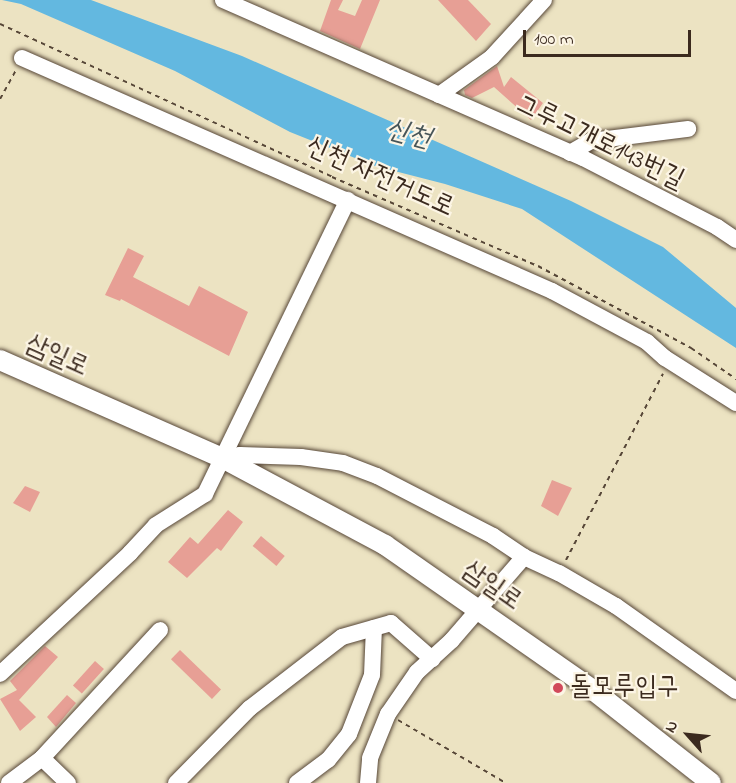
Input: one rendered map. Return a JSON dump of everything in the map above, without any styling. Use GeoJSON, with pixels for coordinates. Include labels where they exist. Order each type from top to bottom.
{"type":"FeatureCollection","features":[{"type":"Feature","properties":{"kind":"main road","name":"삼일로"},"geometry":{"type":"LineString","coordinates":[[0,360],[224,459],[385,545],[593,690],[711,783]]}},
{"type":"Feature","properties":{"kind":"main road"},"geometry":{"type":"LineString","coordinates":[[0,375],[36,376]]}},
{"type":"Feature","properties":{"kind":"street","name":"그루고개로143번길"},"geometry":{"type":"LineString","coordinates":[[224,0],[570,153],[717,227],[736,240]]}},
{"type":"Feature","properties":{"kind":"street"},"geometry":{"type":"LineString","coordinates":[[439,96],[492,57],[544,0]]}},
{"type":"Feature","properties":{"kind":"street"},"geometry":{"type":"LineString","coordinates":[[22,58],[552,291],[647,342],[670,360],[736,403]]}},
{"type":"Feature","properties":{"kind":"street"},"geometry":{"type":"LineString","coordinates":[[570,153],[591,141],[688,129]]}},
{"type":"Feature","properties":{"kind":"street"},"geometry":{"type":"LineString","coordinates":[[0,674],[130,553],[156,525],[205,494],[348,200]]}},
{"type":"Feature","properties":{"kind":"street","name":"삼일로"},"geometry":{"type":"LineString","coordinates":[[224,459],[240,455],[282,455],[343,463],[392,483],[493,536],[524,556],[616,606],[736,691]]}},
{"type":"Feature","properties":{"kind":"street"},"geometry":{"type":"LineString","coordinates":[[368,783],[370,758],[388,714],[417,672],[479,609],[524,556]]}},
{"type":"Feature","properties":{"kind":"street"},"geometry":{"type":"LineString","coordinates":[[176,783],[250,708],[342,637],[391,623],[432,658]]}},
{"type":"Feature","properties":{"kind":"street"},"geometry":{"type":"LineString","coordinates":[[297,783],[328,760],[349,734],[372,675],[374,628]]}},
{"type":"Feature","properties":{"kind":"street"},"geometry":{"type":"LineString","coordinates":[[9,783],[42,758],[160,630]]}},
{"type":"Feature","properties":{"kind":"street"},"geometry":{"type":"LineString","coordinates":[[42,758],[68,783]]}},
{"type":"Feature","properties":{"kind":"path","name":"신천 자전거도로"},"geometry":{"type":"LineString","coordinates":[[0,24],[332,177],[538,266],[691,348],[736,379]]}},
{"type":"Feature","properties":{"kind":"path"},"geometry":{"type":"LineString","coordinates":[[0,99],[22,58]]}},
{"type":"Feature","properties":{"kind":"path"},"geometry":{"type":"LineString","coordinates":[[559,573],[670,360]]}},
{"type":"Feature","properties":{"kind":"path"},"geometry":{"type":"LineString","coordinates":[[388,714],[506,783]]}},
{"type":"Feature","properties":{"kind":"water","name":"신천"},"geometry":{"type":"Polygon","coordinates":[[[2,0],[91,0],[242,56],[571,201],[663,247],[736,308],[736,348],[522,209],[445,184],[375,166],[290,132],[175,71],[21,4],[2,0]]]}},
{"type":"Feature","properties":{"kind":"building"},"geometry":{"type":"Polygon","coordinates":[[[331,0],[343,0],[338,10],[355,16],[362,0],[380,0],[360,49],[320,31],[331,0]]]}},
{"type":"Feature","properties":{"kind":"building"},"geometry":{"type":"Polygon","coordinates":[[[438,0],[468,0],[491,24],[476,41],[438,0]]]}},
{"type":"Feature","properties":{"kind":"building"},"geometry":{"type":"Polygon","coordinates":[[[497,66],[504,87],[511,77],[543,103],[531,120],[494,87],[472,98],[465,95],[464,90],[497,66]]]}},
{"type":"Feature","properties":{"kind":"building"},"geometry":{"type":"Polygon","coordinates":[[[128,248],[144,256],[133,277],[189,306],[199,286],[248,312],[229,356],[121,299],[120,301],[105,295],[128,248]]]}},
{"type":"Feature","properties":{"kind":"building"},"geometry":{"type":"Polygon","coordinates":[[[552,480],[572,488],[558,516],[541,506],[552,480]]]}},
{"type":"Feature","properties":{"kind":"building"},"geometry":{"type":"Polygon","coordinates":[[[25,486],[40,492],[30,512],[13,503],[25,486]]]}},
{"type":"Feature","properties":{"kind":"building"},"geometry":{"type":"Polygon","coordinates":[[[228,510],[243,522],[221,551],[217,548],[187,578],[168,562],[190,537],[198,544],[228,510]]]}},
{"type":"Feature","properties":{"kind":"building"},"geometry":{"type":"Polygon","coordinates":[[[261,536],[285,556],[276,566],[253,546],[261,536]]]}},
{"type":"Feature","properties":{"kind":"building"},"geometry":{"type":"Polygon","coordinates":[[[45,646],[58,657],[19,700],[36,717],[20,731],[0,699],[17,690],[10,681],[45,646]]]}},
{"type":"Feature","properties":{"kind":"building"},"geometry":{"type":"Polygon","coordinates":[[[180,650],[221,690],[212,699],[171,659],[180,650]]]}},
{"type":"Feature","properties":{"kind":"building"},"geometry":{"type":"Polygon","coordinates":[[[95,661],[104,669],[82,694],[73,686],[95,661]]]}},
{"type":"Feature","properties":{"kind":"building"},"geometry":{"type":"Polygon","coordinates":[[[67,695],[76,703],[56,727],[47,717],[67,695]]]}},
{"type":"Feature","properties":{"kind":"place","name":"돌모루입구"},"geometry":{"type":"Point","coordinates":[558,688]}}]}
